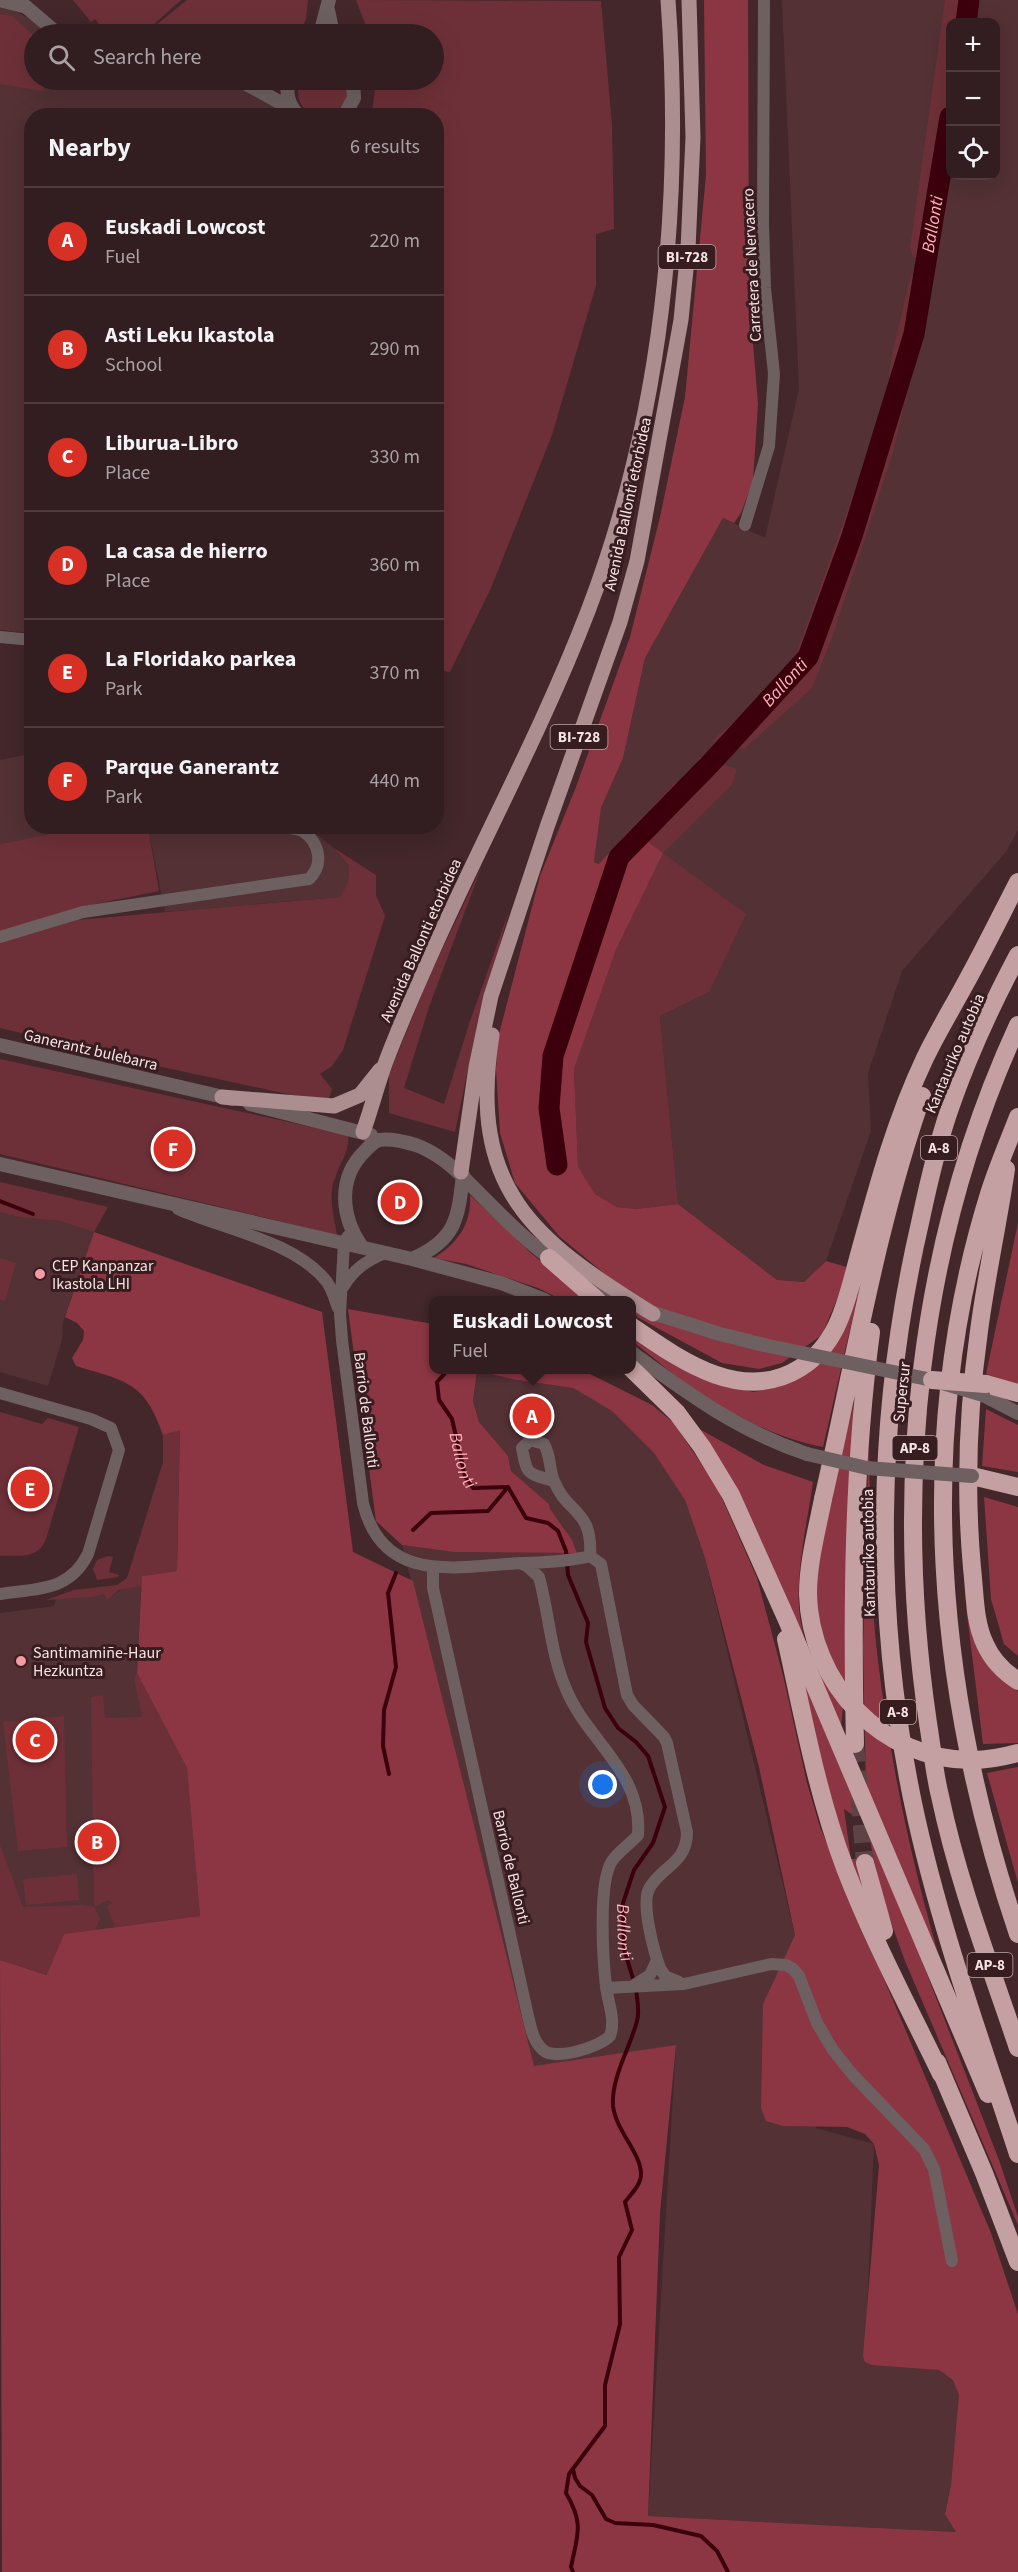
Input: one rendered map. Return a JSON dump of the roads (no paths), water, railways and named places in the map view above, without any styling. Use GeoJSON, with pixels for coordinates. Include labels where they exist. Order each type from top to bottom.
{"type":"FeatureCollection","features":[{"type":"Feature","properties":{"kind":"highway"},"geometry":{"type":"LineString","coordinates":[[636,1329],[703,1370],[723,1378],[746,1382],[764,1381],[783,1376],[799,1369],[817,1355],[828,1342],[839,1322],[848,1297],[883,1166],[925,1058],[1018,882]]}},
{"type":"Feature","properties":{"kind":"highway","name":"Kantauriko autobia"},"geometry":{"type":"LineString","coordinates":[[1018,955],[983,1026],[949,1110],[927,1193],[906,1283],[894,1362],[885,1518],[890,1640],[901,1737],[913,1803],[944,1927],[1018,2154]]}},
{"type":"Feature","properties":{"kind":"highway"},"geometry":{"type":"LineString","coordinates":[[965,984],[913,1122],[870,1277],[823,1499],[810,1567],[808,1594],[816,1644],[826,1671],[859,1714],[887,1736],[931,1755],[989,1760],[1018,1753]]}},
{"type":"Feature","properties":{"kind":"highway","name":"Supersur"},"geometry":{"type":"LineString","coordinates":[[1018,1025],[976,1127],[955,1195],[933,1287],[917,1411],[911,1517],[914,1597],[923,1685],[939,1795],[962,1881],[1018,2048]]}},
{"type":"Feature","properties":{"kind":"highway"},"geometry":{"type":"LineString","coordinates":[[1018,1118],[989,1192],[974,1250],[958,1329],[947,1415],[943,1504],[944,1580],[957,1702],[979,1805],[1018,1934]]}},
{"type":"Feature","properties":{"kind":"highway"},"geometry":{"type":"LineString","coordinates":[[1010,1138],[999,1218],[979,1331],[971,1408],[969,1506],[971,1557],[980,1628],[985,1645],[997,1664],[1018,1681]]}},
{"type":"Feature","properties":{"kind":"highway"},"geometry":{"type":"LineString","coordinates":[[855,1744],[855,1532],[862,1410],[870,1333],[888,1211]]}},
{"type":"Feature","properties":{"kind":"highway"},"geometry":{"type":"LineString","coordinates":[[549,1257],[593,1296]]}},
{"type":"Feature","properties":{"kind":"highway"},"geometry":{"type":"LineString","coordinates":[[636,1373],[677,1413],[702,1447],[731,1496],[976,2069],[991,2101],[1010,2128]]}},
{"type":"Feature","properties":{"kind":"highway"},"geometry":{"type":"LineString","coordinates":[[932,1380],[985,1390],[1018,1393]]}},
{"type":"Feature","properties":{"kind":"highway"},"geometry":{"type":"LineString","coordinates":[[979,1477],[1018,1487]]}},
{"type":"Feature","properties":{"kind":"highway"},"geometry":{"type":"LineString","coordinates":[[771,1585],[784,1631],[823,1802],[845,1868],[879,1945],[942,2074]]}},
{"type":"Feature","properties":{"kind":"highway"},"geometry":{"type":"LineString","coordinates":[[865,1863],[888,1943],[984,2173],[1018,2262]]}},
{"type":"Feature","properties":{"kind":"main road","name":"Avenida Ballonti etorbidea"},"geometry":{"type":"LineString","coordinates":[[363,1132],[385,1063],[444,927],[559,683],[589,609],[637,447],[665,278],[671,205],[674,106],[668,0]]}},
{"type":"Feature","properties":{"kind":"main road","name":"Avenida Ballonti etorbidea"},"geometry":{"type":"LineString","coordinates":[[462,1173],[476,1067],[491,996],[543,837],[620,622],[637,561],[647,511],[681,320],[688,249],[693,137],[689,0]]}},
{"type":"Feature","properties":{"kind":"main road"},"geometry":{"type":"LineString","coordinates":[[504,961],[489,1053],[486,1097],[489,1134],[498,1169],[513,1197],[532,1224],[586,1271],[625,1296]]}},
{"type":"Feature","properties":{"kind":"main road"},"geometry":{"type":"LineString","coordinates":[[222,1097],[334,1106],[360,1095],[385,1063]]}},
{"type":"Feature","properties":{"kind":"main road"},"geometry":{"type":"LineString","coordinates":[[636,1303],[653,1314]]}},
{"type":"Feature","properties":{"kind":"street"},"geometry":{"type":"LineString","coordinates":[[0,0],[20,3],[46,24]]}},
{"type":"Feature","properties":{"kind":"street","name":"Carretera de Nervacero"},"geometry":{"type":"LineString","coordinates":[[745,525],[769,446],[774,374],[765,288],[763,223],[764,0]]}},
{"type":"Feature","properties":{"kind":"street"},"geometry":{"type":"LineString","coordinates":[[323,24],[328,4]]}},
{"type":"Feature","properties":{"kind":"street"},"geometry":{"type":"LineString","coordinates":[[328,4],[331,24]]}},
{"type":"Feature","properties":{"kind":"street"},"geometry":{"type":"LineString","coordinates":[[257,90],[281,103],[290,103]]}},
{"type":"Feature","properties":{"kind":"street"},"geometry":{"type":"LineString","coordinates":[[288,90],[293,108]]}},
{"type":"Feature","properties":{"kind":"street"},"geometry":{"type":"LineString","coordinates":[[348,108],[354,98],[354,90]]}},
{"type":"Feature","properties":{"kind":"street"},"geometry":{"type":"LineString","coordinates":[[0,637],[24,639]]}},
{"type":"Feature","properties":{"kind":"street"},"geometry":{"type":"LineString","coordinates":[[0,937],[84,912],[309,879],[317,872],[320,858],[313,843],[305,834]]}},
{"type":"Feature","properties":{"kind":"street","name":"Ganerantz bulebarra"},"geometry":{"type":"LineString","coordinates":[[0,1045],[363,1132],[381,1140]]}},
{"type":"Feature","properties":{"kind":"street"},"geometry":{"type":"LineString","coordinates":[[348,1237],[344,1192],[363,1132]]}},
{"type":"Feature","properties":{"kind":"street"},"geometry":{"type":"LineString","coordinates":[[356,1160],[374,1142],[381,1140],[413,1144],[431,1151],[462,1173],[549,1257],[612,1296]]}},
{"type":"Feature","properties":{"kind":"street"},"geometry":{"type":"LineString","coordinates":[[0,1164],[155,1200],[348,1237],[362,1247],[501,1283],[535,1296]]}},
{"type":"Feature","properties":{"kind":"street"},"geometry":{"type":"LineString","coordinates":[[412,1259],[437,1246],[454,1226],[460,1205],[462,1173]]}},
{"type":"Feature","properties":{"kind":"street"},"geometry":{"type":"LineString","coordinates":[[155,1200],[275,1246],[312,1266],[329,1284],[340,1314]]}},
{"type":"Feature","properties":{"kind":"street","name":"Barrio de Ballonti"},"geometry":{"type":"LineString","coordinates":[[348,1237],[340,1314],[366,1518],[374,1533],[386,1547],[407,1561],[433,1568],[553,1562],[590,1556]]}},
{"type":"Feature","properties":{"kind":"street"},"geometry":{"type":"LineString","coordinates":[[341,1291],[350,1275],[361,1264],[385,1253]]}},
{"type":"Feature","properties":{"kind":"street"},"geometry":{"type":"LineString","coordinates":[[636,1307],[720,1334],[764,1345],[932,1380]]}},
{"type":"Feature","properties":{"kind":"street"},"geometry":{"type":"LineString","coordinates":[[636,1356],[699,1402],[726,1418],[754,1433],[807,1454],[867,1468],[1018,1478]]}},
{"type":"Feature","properties":{"kind":"street"},"geometry":{"type":"LineString","coordinates":[[985,1390],[1018,1413]]}},
{"type":"Feature","properties":{"kind":"street"},"geometry":{"type":"LineString","coordinates":[[0,1393],[91,1419],[111,1428],[119,1450],[88,1554],[81,1569],[59,1585],[0,1594]]}},
{"type":"Feature","properties":{"kind":"street"},"geometry":{"type":"LineString","coordinates":[[554,1480],[587,1524],[591,1542],[590,1556],[601,1564],[627,1695],[668,1743],[687,1832],[687,1842],[680,1856],[650,1887],[645,1899],[657,1960],[665,1976],[684,1984]]}},
{"type":"Feature","properties":{"kind":"street"},"geometry":{"type":"LineString","coordinates":[[542,1587],[545,1570],[553,1562]]}},
{"type":"Feature","properties":{"kind":"street"},"geometry":{"type":"LineString","coordinates":[[519,1563],[539,1577],[542,1587]]}},
{"type":"Feature","properties":{"kind":"street","name":"Barrio de Ballonti"},"geometry":{"type":"LineString","coordinates":[[433,1568],[433,1588],[525,2004],[533,2036],[545,2052],[552,2055],[596,2047],[610,2036],[613,2021],[606,1988],[603,1896],[607,1872],[612,1861],[638,1835],[639,1826],[631,1785],[565,1688],[542,1587]]}},
{"type":"Feature","properties":{"kind":"street"},"geometry":{"type":"LineString","coordinates":[[633,1986],[650,1975],[657,1960]]}},
{"type":"Feature","properties":{"kind":"street"},"geometry":{"type":"LineString","coordinates":[[606,1988],[684,1984],[771,1964],[786,1965],[799,1976],[818,2023],[833,2050],[853,2075],[924,2149],[934,2169],[952,2261]]}},
{"type":"Feature","properties":{"kind":"waterway","name":"Ballonti"},"geometry":{"type":"LineString","coordinates":[[967,18],[969,0]]}},
{"type":"Feature","properties":{"kind":"waterway","name":"Ballonti"},"geometry":{"type":"LineString","coordinates":[[557,1165],[549,1108],[553,1056],[619,857],[710,764],[808,657],[852,536],[914,334],[949,126]]}},
{"type":"Feature","properties":{"kind":"waterway"},"geometry":{"type":"LineString","coordinates":[[0,1201],[33,1214]]}},
{"type":"Feature","properties":{"kind":"waterway","name":"Ballonti"},"geometry":{"type":"LineString","coordinates":[[444,1374],[437,1382],[439,1400],[452,1419],[465,1476],[473,1488],[508,1487],[526,1518],[548,1523],[558,1531],[566,1551],[568,1575],[588,1623],[586,1642],[605,1708],[618,1728],[636,1742],[648,1756],[665,1807],[653,1843],[634,1870],[623,1903],[624,1949],[634,1982]]}},
{"type":"Feature","properties":{"kind":"waterway"},"geometry":{"type":"LineString","coordinates":[[413,1530],[431,1513],[488,1511],[508,1487]]}},
{"type":"Feature","properties":{"kind":"waterway"},"geometry":{"type":"LineString","coordinates":[[389,1774],[383,1746],[384,1710],[396,1667],[388,1593],[396,1573]]}},
{"type":"Feature","properties":{"kind":"waterway","name":"Ballonti"},"geometry":{"type":"LineString","coordinates":[[573,2572],[571,2567],[578,2529],[575,2513],[566,2493],[569,2474],[605,2426],[605,2385],[620,2324],[619,2257],[632,2230],[625,2202],[638,2186],[641,2178],[637,2158],[619,2124],[613,2106],[618,2074],[638,2017],[636,1989]]}},
{"type":"Feature","properties":{"kind":"waterway"},"geometry":{"type":"LineString","coordinates":[[573,2469],[580,2486],[592,2495],[606,2519],[615,2523],[653,2525],[701,2536],[717,2551],[728,2572]]}},
{"type":"Feature","properties":{"kind":"tunnel"},"geometry":{"type":"LineString","coordinates":[[855,1744],[865,1863]]}},
{"type":"Feature","properties":{"kind":"place","name":"Parque Ganerantz"},"geometry":{"type":"Point","coordinates":[173,1149]}},
{"type":"Feature","properties":{"kind":"place","name":"La casa de hierro"},"geometry":{"type":"Point","coordinates":[400,1202]}},
{"type":"Feature","properties":{"kind":"place","name":"CEP Kanpanzar Ikastola LHI"},"geometry":{"type":"Point","coordinates":[40,1274]}},
{"type":"Feature","properties":{"kind":"place","name":"Euskadi Lowcost"},"geometry":{"type":"Point","coordinates":[532,1416]}},
{"type":"Feature","properties":{"kind":"place","name":"La Floridako parkea"},"geometry":{"type":"Point","coordinates":[30,1489]}},
{"type":"Feature","properties":{"kind":"place","name":"Santimamiñe-Haur Hezkuntza"},"geometry":{"type":"Point","coordinates":[21,1661]}},
{"type":"Feature","properties":{"kind":"place","name":"Liburua-Libro"},"geometry":{"type":"Point","coordinates":[35,1740]}},
{"type":"Feature","properties":{"kind":"place","name":"Asti Leku Ikastola"},"geometry":{"type":"Point","coordinates":[97,1842]}}]}
